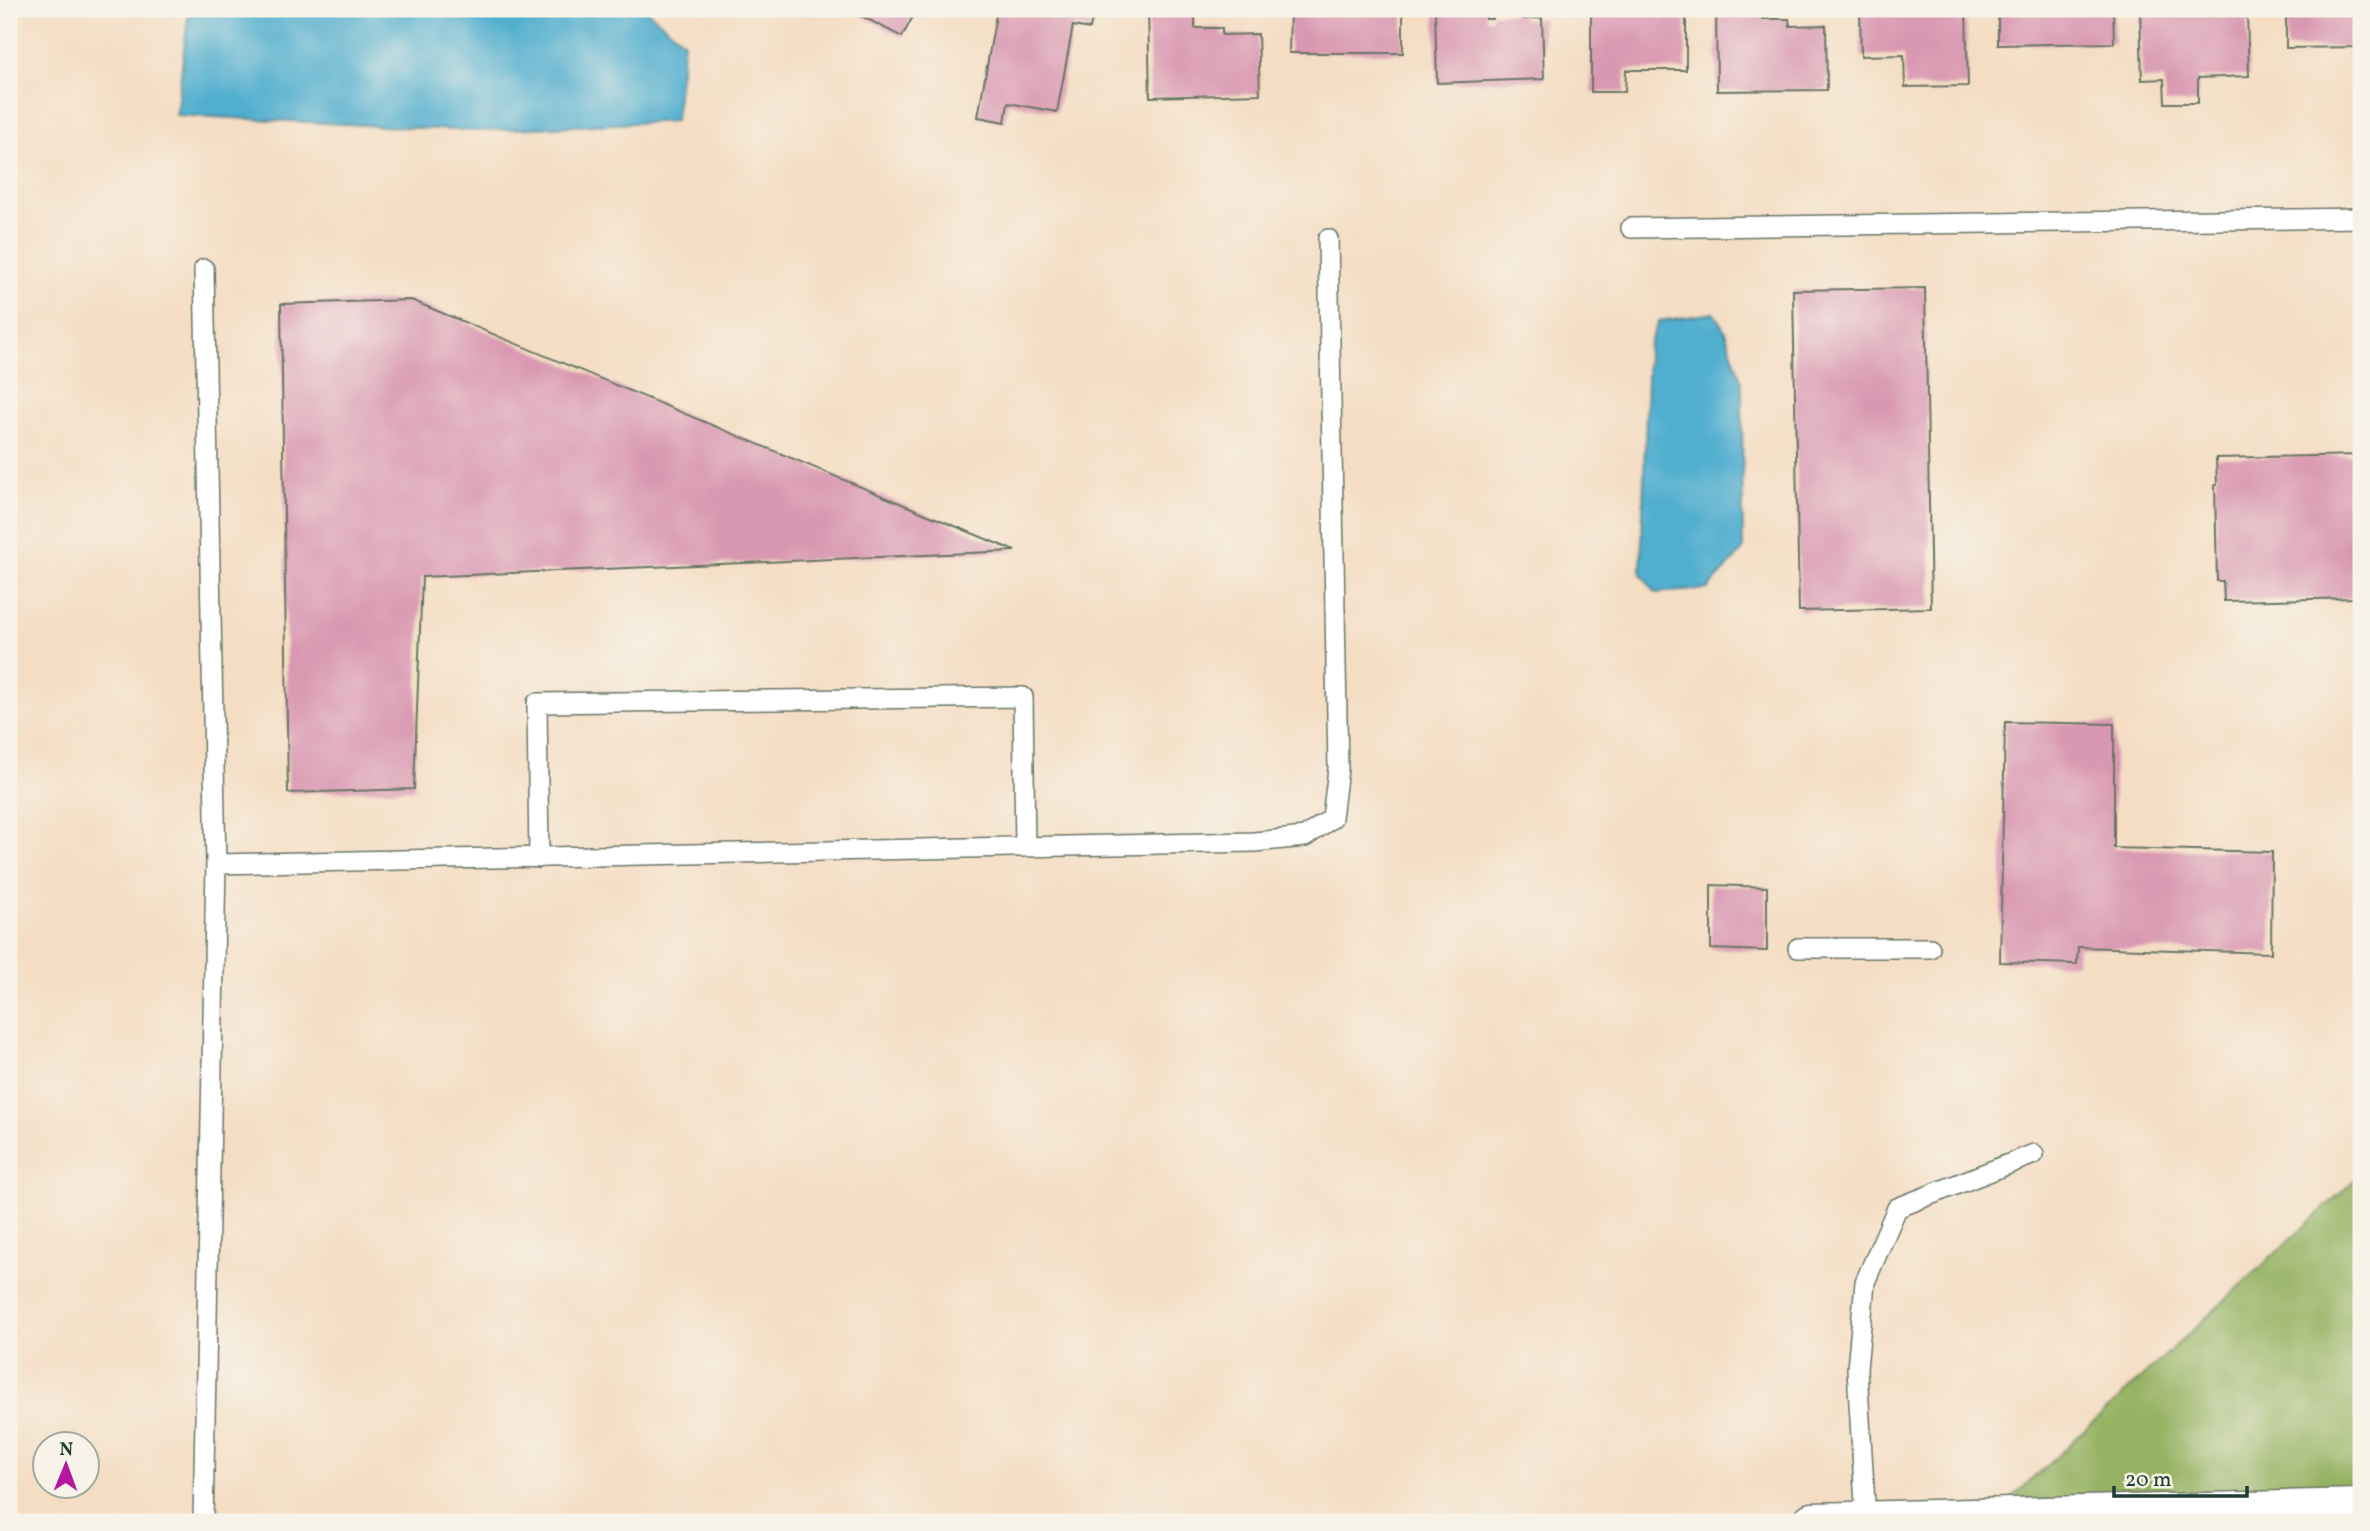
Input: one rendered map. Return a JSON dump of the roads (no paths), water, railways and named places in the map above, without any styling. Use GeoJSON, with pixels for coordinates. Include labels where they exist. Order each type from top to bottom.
{"type":"FeatureCollection","features":[{"type":"Feature","properties":{"kind":"street"},"geometry":{"type":"LineString","coordinates":[[1812,1522],[2361,1508]]}},
{"type":"Feature","properties":{"kind":"lane"},"geometry":{"type":"LineString","coordinates":[[1631,228],[2361,218]]}},
{"type":"Feature","properties":{"kind":"lane"},"geometry":{"type":"LineString","coordinates":[[216,864],[1254,842],[1305,837],[1332,818],[1338,769],[1328,239]]}},
{"type":"Feature","properties":{"kind":"lane"},"geometry":{"type":"LineString","coordinates":[[203,1522],[216,864],[204,269]]}},
{"type":"Feature","properties":{"kind":"lane"},"geometry":{"type":"LineString","coordinates":[[539,858],[537,703],[1023,697],[1025,847]]}},
{"type":"Feature","properties":{"kind":"lane"},"geometry":{"type":"LineString","coordinates":[[1798,948],[1930,948]]}},
{"type":"Feature","properties":{"kind":"lane"},"geometry":{"type":"LineString","coordinates":[[1866,1521],[1857,1369],[1865,1282],[1897,1208],[2034,1154]]}},
{"type":"Feature","properties":{"kind":"water"},"geometry":{"type":"Polygon","coordinates":[[[189,9],[645,9],[684,42],[675,121],[476,131],[176,115],[189,9]]]}},
{"type":"Feature","properties":{"kind":"water"},"geometry":{"type":"Polygon","coordinates":[[[1714,313],[1725,331],[1742,383],[1743,550],[1708,589],[1656,593],[1641,574],[1648,346],[1659,321],[1714,313]]]}}]}
